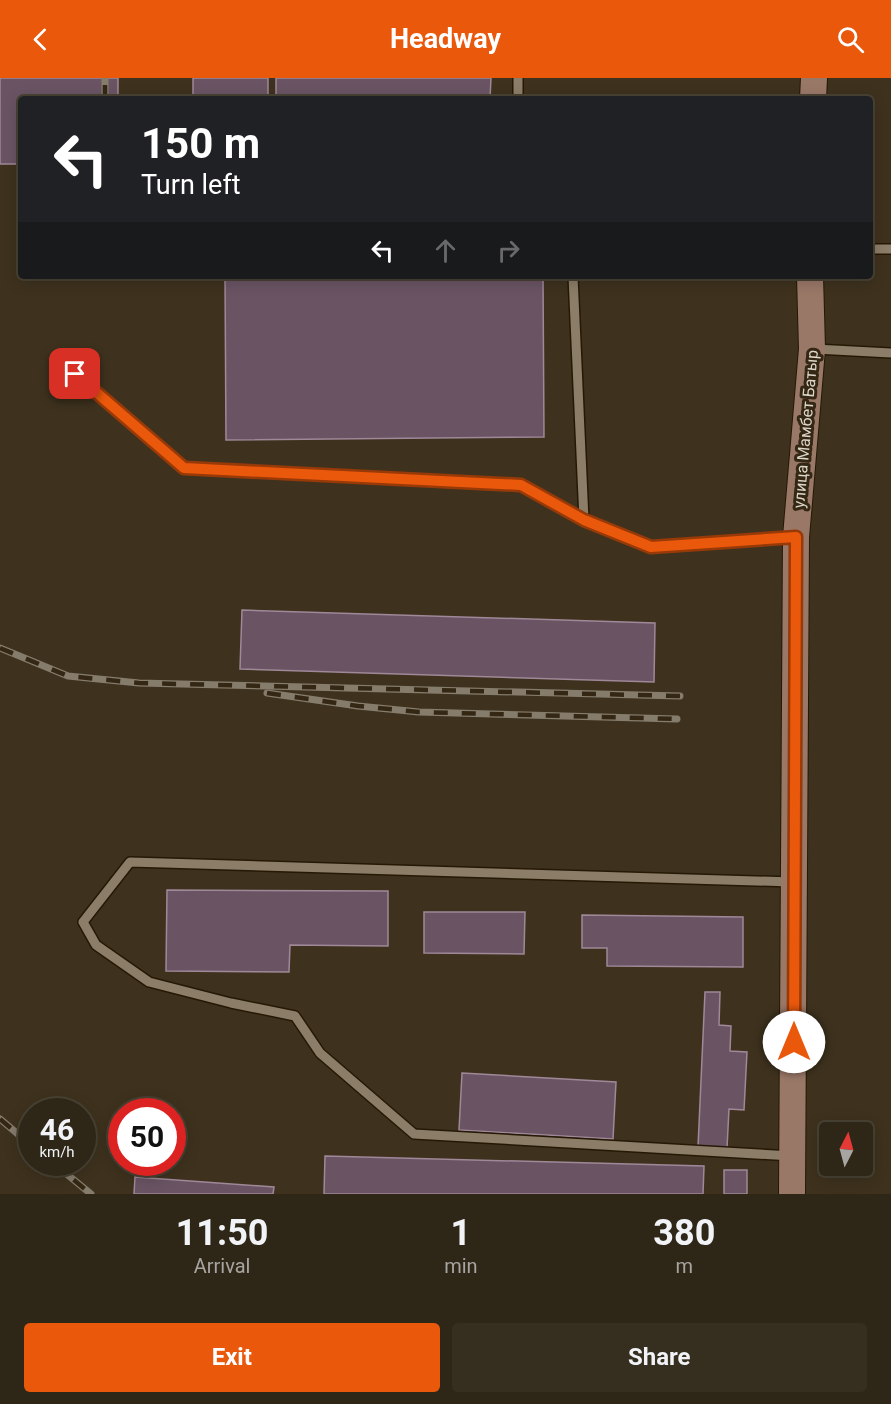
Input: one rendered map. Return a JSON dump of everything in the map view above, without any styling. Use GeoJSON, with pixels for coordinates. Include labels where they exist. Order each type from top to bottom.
{"type":"FeatureCollection","features":[{"type":"Feature","properties":{"kind":"main road"},"geometry":{"type":"LineString","coordinates":[[813,96],[814,78]]}},
{"type":"Feature","properties":{"kind":"main road","name":"улица Мамбет Батыр"},"geometry":{"type":"LineString","coordinates":[[792,1194],[796,537],[812,349],[810,279]]}},
{"type":"Feature","properties":{"kind":"lane"},"geometry":{"type":"LineString","coordinates":[[518,78],[518,96]]}},
{"type":"Feature","properties":{"kind":"lane"},"geometry":{"type":"LineString","coordinates":[[873,249],[891,249]]}},
{"type":"Feature","properties":{"kind":"lane"},"geometry":{"type":"LineString","coordinates":[[573,279],[584,520]]}},
{"type":"Feature","properties":{"kind":"lane"},"geometry":{"type":"LineString","coordinates":[[812,349],[891,353]]}},
{"type":"Feature","properties":{"kind":"lane"},"geometry":{"type":"LineString","coordinates":[[75,374],[184,468],[521,485],[584,520],[651,547],[796,537]]}},
{"type":"Feature","properties":{"kind":"lane"},"geometry":{"type":"LineString","coordinates":[[793,1156],[414,1134],[320,1053],[295,1016],[231,1003],[149,982],[96,945],[83,922],[130,862],[795,883]]}},
{"type":"Feature","properties":{"kind":"building"},"geometry":{"type":"Polygon","coordinates":[[[0,78],[118,78],[118,96],[18,96],[18,164],[0,164],[0,78]]]}},
{"type":"Feature","properties":{"kind":"building"},"geometry":{"type":"Polygon","coordinates":[[[193,78],[268,78],[268,96],[193,96],[193,78]]]}},
{"type":"Feature","properties":{"kind":"building"},"geometry":{"type":"Polygon","coordinates":[[[276,78],[491,78],[490,96],[276,96],[276,78]]]}},
{"type":"Feature","properties":{"kind":"building"},"geometry":{"type":"Polygon","coordinates":[[[225,279],[543,279],[544,437],[226,440],[225,279]]]}},
{"type":"Feature","properties":{"kind":"building"},"geometry":{"type":"Polygon","coordinates":[[[242,610],[655,623],[654,682],[240,669],[242,610]]]}},
{"type":"Feature","properties":{"kind":"building"},"geometry":{"type":"Polygon","coordinates":[[[167,890],[388,891],[388,946],[290,945],[289,972],[166,971],[167,890]]]}},
{"type":"Feature","properties":{"kind":"building"},"geometry":{"type":"Polygon","coordinates":[[[424,912],[525,912],[524,954],[424,953],[424,912]]]}},
{"type":"Feature","properties":{"kind":"building"},"geometry":{"type":"Polygon","coordinates":[[[582,915],[743,917],[743,967],[607,966],[607,948],[582,948],[582,915]]]}},
{"type":"Feature","properties":{"kind":"building"},"geometry":{"type":"Polygon","coordinates":[[[705,992],[720,992],[719,1025],[731,1026],[730,1051],[747,1052],[744,1110],[729,1109],[727,1148],[698,1147],[705,992]]]}},
{"type":"Feature","properties":{"kind":"building"},"geometry":{"type":"Polygon","coordinates":[[[462,1073],[616,1082],[613,1139],[459,1130],[462,1073]]]}},
{"type":"Feature","properties":{"kind":"building"},"geometry":{"type":"Polygon","coordinates":[[[325,1156],[704,1166],[703,1194],[324,1194],[325,1156]]]}},
{"type":"Feature","properties":{"kind":"building"},"geometry":{"type":"Polygon","coordinates":[[[724,1170],[747,1170],[747,1194],[724,1194],[724,1170]]]}},
{"type":"Feature","properties":{"kind":"building"},"geometry":{"type":"Polygon","coordinates":[[[135,1177],[274,1187],[273,1194],[134,1194],[135,1177]]]}},
{"type":"Feature","properties":{"kind":"railway"},"geometry":{"type":"LineString","coordinates":[[105,78],[105,96]]}},
{"type":"Feature","properties":{"kind":"railway"},"geometry":{"type":"LineString","coordinates":[[0,648],[68,676],[139,683],[680,696]]}},
{"type":"Feature","properties":{"kind":"railway"},"geometry":{"type":"LineString","coordinates":[[267,693],[419,712],[677,719]]}},
{"type":"Feature","properties":{"kind":"railway"},"geometry":{"type":"LineString","coordinates":[[0,1119],[18,1134]]}},
{"type":"Feature","properties":{"kind":"railway"},"geometry":{"type":"LineString","coordinates":[[69,1176],[91,1194]]}},
{"type":"Feature","properties":{"kind":"route"},"geometry":{"type":"LineString","coordinates":[[75,374],[184,468],[521,485],[584,520],[651,547],[796,537],[794,1042]]}}]}
